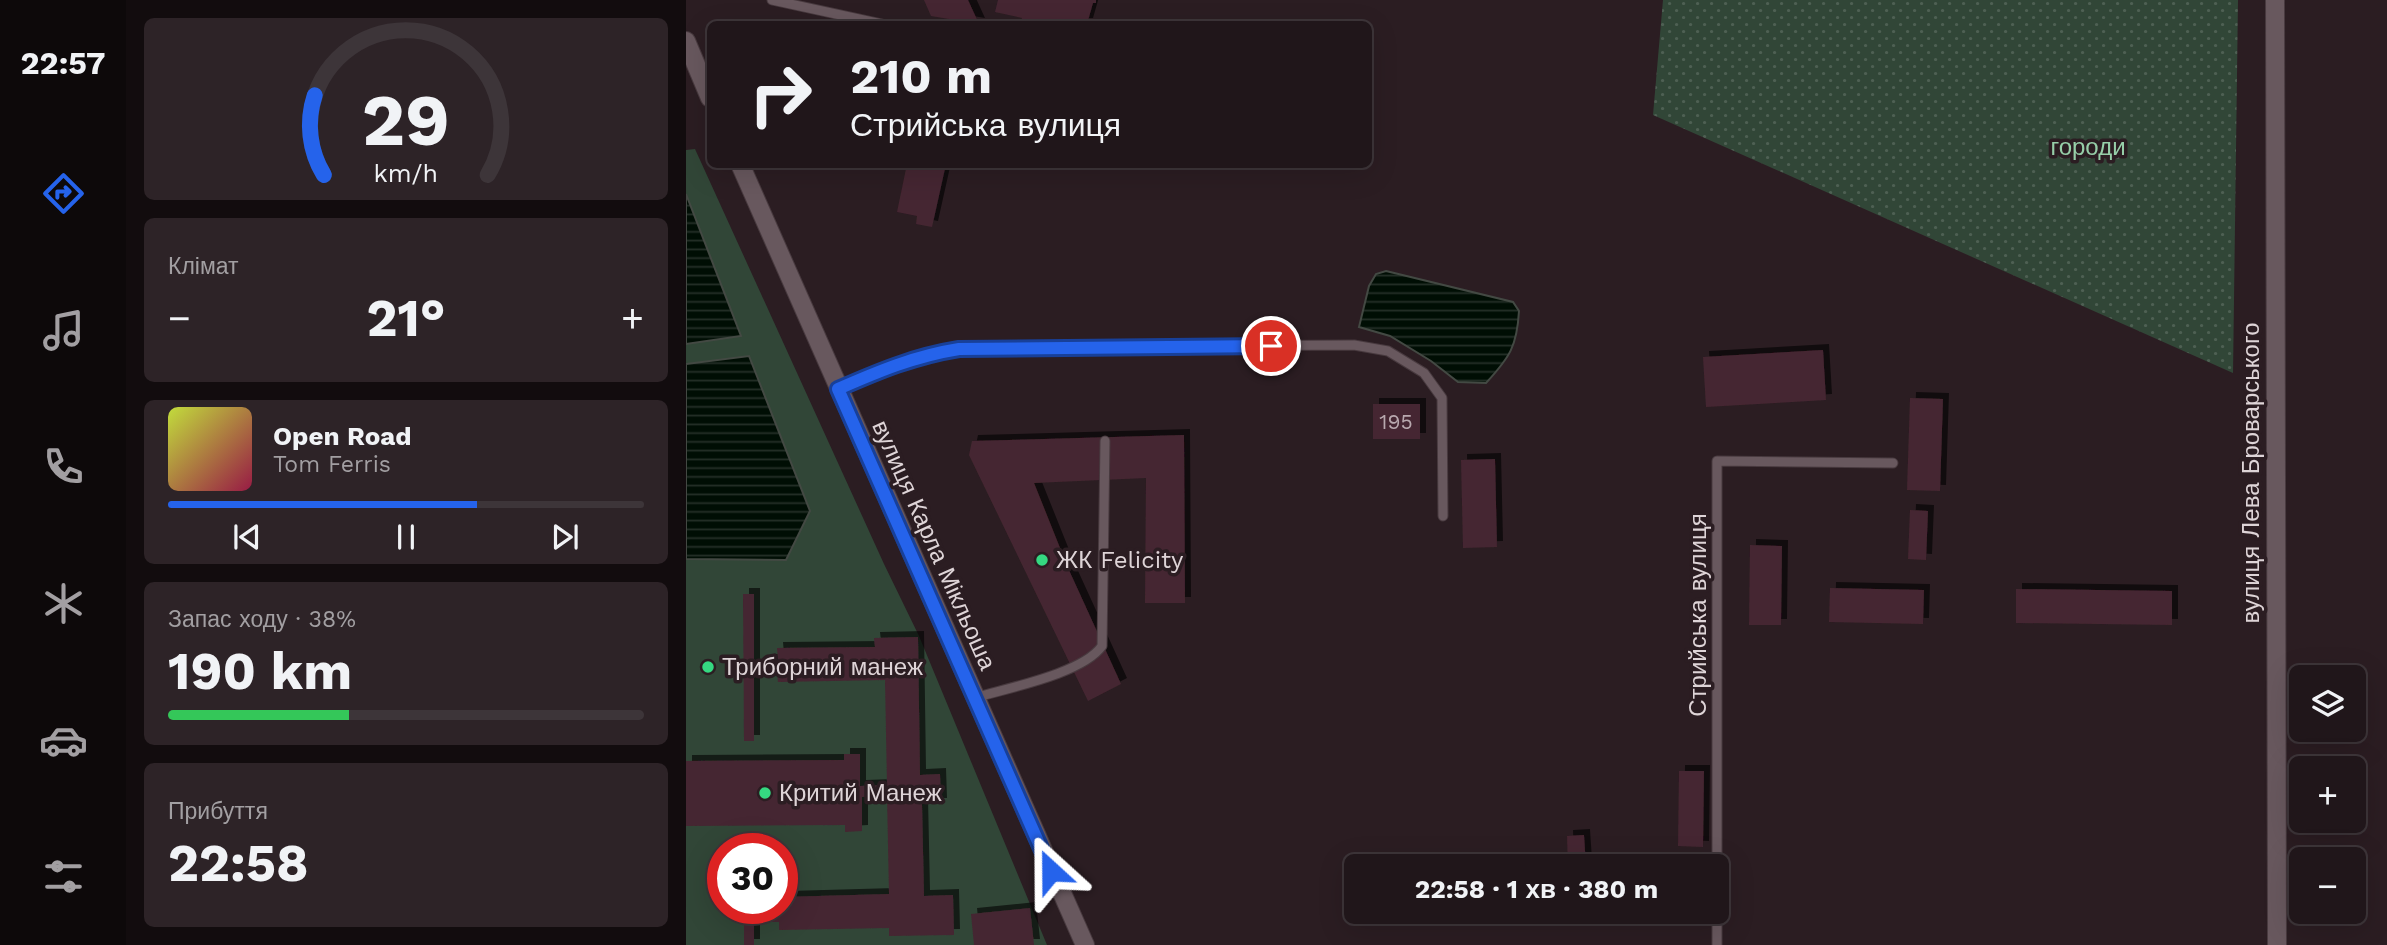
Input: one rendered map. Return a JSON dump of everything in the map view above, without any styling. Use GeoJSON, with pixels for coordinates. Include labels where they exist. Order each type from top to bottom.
{"type":"FeatureCollection","features":[{"type":"Feature","properties":{"kind":"street","name":"вулиця Лева Броварського"},"geometry":{"type":"LineString","coordinates":[[2275,0],[2277,945]]}},
{"type":"Feature","properties":{"kind":"street"},"geometry":{"type":"LineString","coordinates":[[686,41],[707,91]]}},
{"type":"Feature","properties":{"kind":"street","name":"вулиця Карла Мікльоша"},"geometry":{"type":"LineString","coordinates":[[742,168],[1085,945]]}},
{"type":"Feature","properties":{"kind":"lane"},"geometry":{"type":"LineString","coordinates":[[772,0],[868,21]]}},
{"type":"Feature","properties":{"kind":"lane"},"geometry":{"type":"LineString","coordinates":[[838,389],[902,362],[959,349],[1009,346],[1354,345],[1388,351],[1424,373],[1442,398],[1443,516]]}},
{"type":"Feature","properties":{"kind":"lane"},"geometry":{"type":"LineString","coordinates":[[974,698],[1052,676],[1097,653],[1102,646],[1105,441]]}},
{"type":"Feature","properties":{"kind":"lane","name":"Стрийська вулиця"},"geometry":{"type":"LineString","coordinates":[[1717,945],[1717,461],[1893,463]]}},
{"type":"Feature","properties":{"kind":"green space","name":"городи"},"geometry":{"type":"Polygon","coordinates":[[[1663,0],[2238,0],[2233,373],[1653,115],[1663,0]]]}},
{"type":"Feature","properties":{"kind":"green space"},"geometry":{"type":"Polygon","coordinates":[[[695,149],[919,636],[1047,945],[686,945],[686,150],[695,149]]]}},
{"type":"Feature","properties":{"kind":"shaded area"},"geometry":{"type":"Polygon","coordinates":[[[686,194],[741,336],[686,344],[686,194]]]}},
{"type":"Feature","properties":{"kind":"shaded area"},"geometry":{"type":"Polygon","coordinates":[[[1386,271],[1513,302],[1519,311],[1514,342],[1501,366],[1486,383],[1458,382],[1431,361],[1390,336],[1359,327],[1369,286],[1376,274],[1386,271]]]}},
{"type":"Feature","properties":{"kind":"shaded area"},"geometry":{"type":"Polygon","coordinates":[[[749,356],[810,511],[786,560],[686,559],[686,364],[749,356]]]}},
{"type":"Feature","properties":{"kind":"building"},"geometry":{"type":"Polygon","coordinates":[[[924,0],[968,0],[978,21],[961,21],[931,16],[924,0]]]}},
{"type":"Feature","properties":{"kind":"building"},"geometry":{"type":"Polygon","coordinates":[[[998,0],[1096,0],[1088,21],[1021,21],[1022,18],[995,12],[998,0]]]}},
{"type":"Feature","properties":{"kind":"building"},"geometry":{"type":"Polygon","coordinates":[[[906,168],[945,168],[932,227],[916,224],[917,216],[897,212],[906,168]]]}},
{"type":"Feature","properties":{"kind":"building"},"geometry":{"type":"Polygon","coordinates":[[[1823,350],[1826,400],[1706,407],[1703,357],[1823,350]]]}},
{"type":"Feature","properties":{"kind":"building"},"geometry":{"type":"Polygon","coordinates":[[[1910,398],[1943,399],[1940,491],[1907,490],[1910,398]]]}},
{"type":"Feature","properties":{"kind":"building"},"geometry":{"type":"Polygon","coordinates":[[[1373,404],[1420,404],[1420,439],[1373,439],[1373,404]]]}},
{"type":"Feature","properties":{"kind":"building","name":"ЖК Felicity"},"geometry":{"type":"Polygon","coordinates":[[[1184,435],[1185,603],[1145,603],[1146,478],[1034,483],[1068,568],[1121,684],[1088,701],[969,455],[972,441],[1184,435]]]}},
{"type":"Feature","properties":{"kind":"building"},"geometry":{"type":"Polygon","coordinates":[[[1495,459],[1497,547],[1463,548],[1461,460],[1495,459]]]}},
{"type":"Feature","properties":{"kind":"building"},"geometry":{"type":"Polygon","coordinates":[[[1910,510],[1928,511],[1926,560],[1908,559],[1910,510]]]}},
{"type":"Feature","properties":{"kind":"building"},"geometry":{"type":"Polygon","coordinates":[[[1750,545],[1782,546],[1781,625],[1749,625],[1750,545]]]}},
{"type":"Feature","properties":{"kind":"building"},"geometry":{"type":"Polygon","coordinates":[[[1830,588],[1924,590],[1923,624],[1829,622],[1830,588]]]}},
{"type":"Feature","properties":{"kind":"building"},"geometry":{"type":"Polygon","coordinates":[[[2016,589],[2172,591],[2172,625],[2016,623],[2016,589]]]}},
{"type":"Feature","properties":{"kind":"building"},"geometry":{"type":"Polygon","coordinates":[[[743,594],[754,594],[754,741],[744,741],[743,594]]]}},
{"type":"Feature","properties":{"kind":"building"},"geometry":{"type":"Polygon","coordinates":[[[918,637],[920,775],[940,774],[941,804],[922,804],[924,896],[953,895],[954,935],[889,936],[889,928],[779,930],[779,924],[798,924],[798,897],[889,894],[887,796],[862,797],[862,831],[845,832],[845,825],[686,826],[686,761],[844,760],[844,754],[860,754],[860,786],[887,785],[885,680],[778,682],[777,673],[768,674],[768,660],[778,660],[777,648],[875,647],[874,638],[918,637]]]}},
{"type":"Feature","properties":{"kind":"building"},"geometry":{"type":"Polygon","coordinates":[[[1679,771],[1704,771],[1703,847],[1678,846],[1679,771]]]}},
{"type":"Feature","properties":{"kind":"building"},"geometry":{"type":"Polygon","coordinates":[[[1584,835],[1585,854],[1568,854],[1567,836],[1584,835]]]}},
{"type":"Feature","properties":{"kind":"building"},"geometry":{"type":"Polygon","coordinates":[[[1030,908],[1034,945],[974,945],[971,914],[1030,908]]]}},
{"type":"Feature","properties":{"kind":"building"},"geometry":{"type":"Polygon","coordinates":[[[744,924],[754,924],[754,945],[744,945],[744,924]]]}},
{"type":"Feature","properties":{"kind":"place","name":"ЖК Felicity"},"geometry":{"type":"Point","coordinates":[1042,560]}},
{"type":"Feature","properties":{"kind":"place","name":"Триборний манеж"},"geometry":{"type":"Point","coordinates":[708,667]}},
{"type":"Feature","properties":{"kind":"place","name":"Критий Манеж"},"geometry":{"type":"Point","coordinates":[765,793]}},
{"type":"Feature","properties":{"kind":"route"},"geometry":{"type":"LineString","coordinates":[[1051,871],[838,389],[902,362],[959,349],[1271,346]]}}]}
